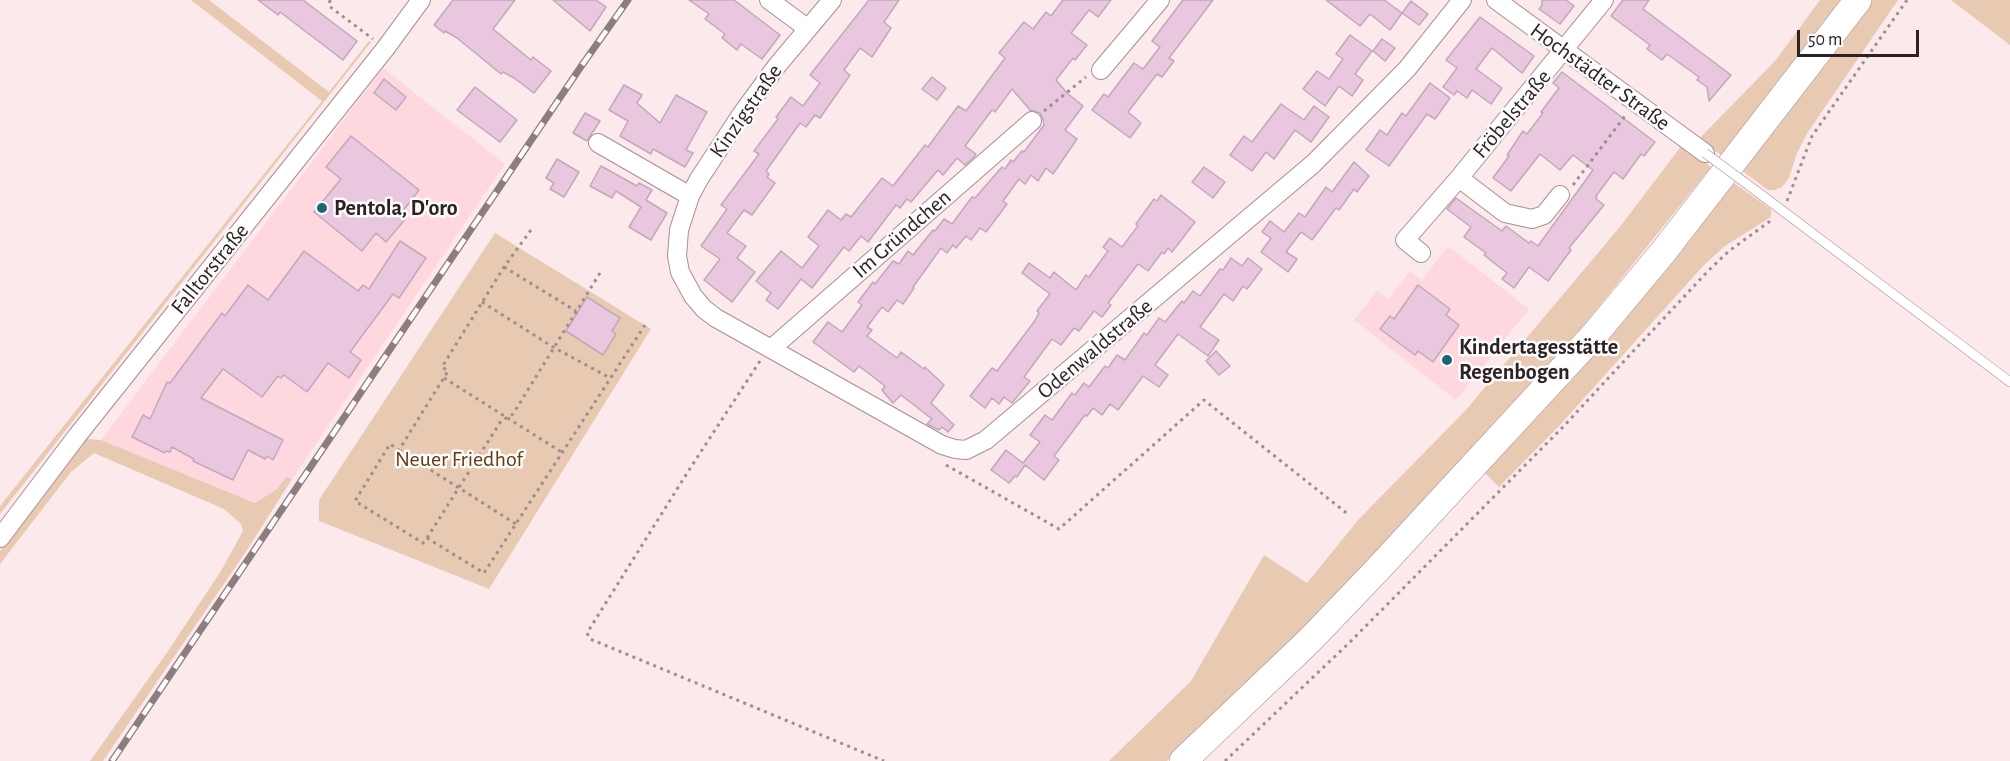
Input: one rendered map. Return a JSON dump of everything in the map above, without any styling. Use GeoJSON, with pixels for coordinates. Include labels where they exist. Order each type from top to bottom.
{"type":"FeatureCollection","features":[{"type":"Feature","properties":{"kind":"main road"},"geometry":{"type":"LineString","coordinates":[[1183,761],[1294,655],[1371,577],[1594,334],[1665,251],[1858,0]]}},
{"type":"Feature","properties":{"kind":"street","name":"Falltorstraße"},"geometry":{"type":"LineString","coordinates":[[0,538],[77,436],[385,49],[421,0]]}},
{"type":"Feature","properties":{"kind":"street"},"geometry":{"type":"LineString","coordinates":[[769,0],[807,28]]}},
{"type":"Feature","properties":{"kind":"street","name":"Kinzigstraße"},"geometry":{"type":"LineString","coordinates":[[680,272],[677,256],[679,230],[690,196],[741,115],[807,28],[832,0]]}},
{"type":"Feature","properties":{"kind":"street"},"geometry":{"type":"LineString","coordinates":[[1101,70],[1160,0]]}},
{"type":"Feature","properties":{"kind":"street","name":"Odenwaldstraße"},"geometry":{"type":"LineString","coordinates":[[680,272],[685,285],[704,309],[717,318],[942,445],[966,450],[986,440],[1313,164],[1407,69],[1462,0]]}},
{"type":"Feature","properties":{"kind":"street","name":"Hochstädter Straße"},"geometry":{"type":"LineString","coordinates":[[1496,0],[1704,153]]}},
{"type":"Feature","properties":{"kind":"street","name":"Fröbelstraße"},"geometry":{"type":"LineString","coordinates":[[1421,253],[1405,240],[1565,51],[1604,0]]}},
{"type":"Feature","properties":{"kind":"street","name":"Im Gründchen"},"geometry":{"type":"LineString","coordinates":[[771,347],[1032,121]]}},
{"type":"Feature","properties":{"kind":"street"},"geometry":{"type":"LineString","coordinates":[[598,143],[690,196]]}},
{"type":"Feature","properties":{"kind":"street","name":"Fröbelstraße"},"geometry":{"type":"LineString","coordinates":[[1459,178],[1505,213],[1532,219],[1544,215],[1560,195]]}},
{"type":"Feature","properties":{"kind":"lane"},"geometry":{"type":"LineString","coordinates":[[1704,153],[2010,382]]}},
{"type":"Feature","properties":{"kind":"path"},"geometry":{"type":"LineString","coordinates":[[330,0],[329,6],[374,40]]}},
{"type":"Feature","properties":{"kind":"path"},"geometry":{"type":"LineString","coordinates":[[1225,761],[1350,642],[1502,489],[1729,251],[1783,212],[1812,136],[1907,0]]}},
{"type":"Feature","properties":{"kind":"path"},"geometry":{"type":"LineString","coordinates":[[1032,121],[1089,75],[1101,70]]}},
{"type":"Feature","properties":{"kind":"path"},"geometry":{"type":"LineString","coordinates":[[1560,195],[1568,192],[1635,102]]}},
{"type":"Feature","properties":{"kind":"path"},"geometry":{"type":"LineString","coordinates":[[399,450],[448,371],[442,367],[504,267],[531,230]]}},
{"type":"Feature","properties":{"kind":"path"},"geometry":{"type":"LineString","coordinates":[[504,267],[576,311]]}},
{"type":"Feature","properties":{"kind":"path"},"geometry":{"type":"LineString","coordinates":[[516,524],[459,488],[399,450],[390,444],[355,501],[423,543],[459,488],[501,421],[513,414],[600,273]]}},
{"type":"Feature","properties":{"kind":"path"},"geometry":{"type":"LineString","coordinates":[[482,302],[553,347],[610,378]]}},
{"type":"Feature","properties":{"kind":"path"},"geometry":{"type":"LineString","coordinates":[[427,538],[484,573],[645,326]]}},
{"type":"Feature","properties":{"kind":"path"},"geometry":{"type":"LineString","coordinates":[[771,347],[683,480],[587,633],[590,639],[884,761]]}},
{"type":"Feature","properties":{"kind":"path"},"geometry":{"type":"LineString","coordinates":[[444,378],[563,453]]}},
{"type":"Feature","properties":{"kind":"path"},"geometry":{"type":"LineString","coordinates":[[942,445],[946,465],[1059,529],[1204,400],[1349,515]]}},
{"type":"Feature","properties":{"kind":"shaded area"},"geometry":{"type":"Polygon","coordinates":[[[383,68],[505,164],[292,479],[286,477],[277,489],[255,503],[101,440],[383,68]]]}},
{"type":"Feature","properties":{"kind":"shaded area","name":"Kindertagesstätte Regenbogen"},"geometry":{"type":"Polygon","coordinates":[[[1448,246],[1529,309],[1456,400],[1354,320],[1377,291],[1388,299],[1410,271],[1422,280],[1448,246]]]}},
{"type":"Feature","properties":{"kind":"green space"},"geometry":{"type":"Polygon","coordinates":[[[191,0],[209,0],[329,92],[369,41],[371,42],[0,514],[0,506],[322,101],[191,0]]]}},
{"type":"Feature","properties":{"kind":"green space"},"geometry":{"type":"Polygon","coordinates":[[[1820,0],[1845,0],[1723,156],[1698,140],[1776,60],[1820,0]]]}},
{"type":"Feature","properties":{"kind":"green space"},"geometry":{"type":"Polygon","coordinates":[[[1872,0],[1898,0],[1808,132],[1797,153],[1789,178],[1782,187],[1768,190],[1741,170],[1872,0]]]}},
{"type":"Feature","properties":{"kind":"green space"},"geometry":{"type":"Polygon","coordinates":[[[1951,0],[2010,0],[2010,45],[1951,0]]]}},
{"type":"Feature","properties":{"kind":"green space"},"geometry":{"type":"Polygon","coordinates":[[[1682,145],[1711,167],[1580,330],[1489,437],[1229,704],[1167,761],[1109,761],[1191,681],[1264,555],[1307,583],[1359,519],[1465,411],[1619,228],[1682,145]]]}},
{"type":"Feature","properties":{"kind":"green space"},"geometry":{"type":"Polygon","coordinates":[[[1731,181],[1771,209],[1771,217],[1725,246],[1704,265],[1559,426],[1499,487],[1485,473],[1731,181]]]}},
{"type":"Feature","properties":{"kind":"green space","name":"Neuer Friedhof"},"geometry":{"type":"Polygon","coordinates":[[[495,233],[651,329],[489,589],[319,521],[319,500],[495,233]]]}},
{"type":"Feature","properties":{"kind":"green space"},"geometry":{"type":"Polygon","coordinates":[[[86,439],[101,440],[255,503],[277,489],[286,477],[292,479],[247,550],[103,761],[90,761],[166,654],[221,571],[243,531],[241,524],[224,509],[94,453],[71,472],[0,564],[0,551],[86,439]]]}},
{"type":"Feature","properties":{"kind":"building"},"geometry":{"type":"Polygon","coordinates":[[[258,0],[303,0],[357,41],[343,60],[280,12],[278,15],[258,0]]]}},
{"type":"Feature","properties":{"kind":"building"},"geometry":{"type":"Polygon","coordinates":[[[453,0],[515,0],[493,29],[531,60],[533,57],[551,71],[534,93],[514,78],[503,72],[501,74],[457,38],[445,31],[444,33],[434,25],[453,0]]]}},
{"type":"Feature","properties":{"kind":"building"},"geometry":{"type":"Polygon","coordinates":[[[553,0],[596,0],[606,7],[590,31],[553,0]]]}},
{"type":"Feature","properties":{"kind":"building"},"geometry":{"type":"Polygon","coordinates":[[[689,0],[734,0],[780,35],[762,59],[741,44],[737,50],[722,38],[725,34],[705,19],[709,14],[689,0]]]}},
{"type":"Feature","properties":{"kind":"building"},"geometry":{"type":"Polygon","coordinates":[[[869,0],[899,0],[884,22],[891,28],[872,57],[860,48],[844,70],[850,75],[820,118],[815,115],[806,127],[800,123],[766,171],[769,174],[767,177],[775,183],[752,215],[744,210],[727,233],[746,246],[737,258],[755,272],[732,302],[704,280],[720,259],[701,246],[727,209],[721,205],[759,154],[754,151],[778,119],[776,117],[791,97],[803,106],[820,83],[810,75],[869,0]]]}},
{"type":"Feature","properties":{"kind":"building"},"geometry":{"type":"Polygon","coordinates":[[[1063,0],[1111,0],[1098,17],[1089,10],[1071,33],[1087,45],[1075,60],[1073,58],[1056,80],[1083,106],[1065,130],[1077,139],[1053,174],[1046,168],[1038,181],[1031,175],[1025,184],[1019,179],[1003,201],[1007,204],[986,232],[980,228],[971,240],[966,236],[956,248],[953,245],[947,253],[941,248],[903,304],[897,300],[888,312],[882,307],[867,327],[872,330],[867,336],[897,358],[901,352],[924,369],[925,367],[944,385],[931,403],[954,425],[948,432],[942,427],[939,430],[927,424],[932,419],[901,395],[893,403],[882,390],[885,386],[859,366],[854,372],[813,342],[828,322],[842,332],[862,305],[858,302],[893,261],[899,264],[908,251],[913,255],[944,219],[952,224],[972,197],[975,198],[1002,167],[1005,169],[1011,160],[1013,162],[1022,151],[1024,152],[1044,125],[1043,119],[1040,113],[1030,110],[1012,89],[995,112],[992,110],[965,146],[976,154],[975,156],[965,165],[957,158],[943,175],[938,170],[911,202],[907,199],[900,208],[896,205],[868,242],[861,236],[849,251],[844,247],[812,288],[801,279],[778,309],[766,300],[771,293],[756,281],[781,251],[802,268],[819,246],[808,237],[828,210],[841,220],[846,214],[851,217],[882,178],[893,186],[925,145],[928,147],[958,106],[966,111],[1005,58],[999,53],[1024,22],[1033,29],[1046,12],[1051,16],[1063,0]]]}},
{"type":"Feature","properties":{"kind":"building"},"geometry":{"type":"Polygon","coordinates":[[[1183,0],[1213,0],[1169,58],[1174,61],[1162,77],[1157,74],[1128,112],[1141,123],[1130,138],[1092,110],[1104,94],[1108,97],[1134,63],[1143,69],[1160,47],[1152,41],[1183,0]]]}},
{"type":"Feature","properties":{"kind":"building"},"geometry":{"type":"Polygon","coordinates":[[[1326,0],[1384,0],[1402,13],[1390,30],[1370,14],[1360,26],[1326,0]]]}},
{"type":"Feature","properties":{"kind":"building"},"geometry":{"type":"Polygon","coordinates":[[[1542,0],[1566,0],[1574,6],[1560,24],[1539,9],[1542,0]]]}},
{"type":"Feature","properties":{"kind":"building"},"geometry":{"type":"Polygon","coordinates":[[[1623,0],[1649,0],[1643,9],[1731,75],[1709,101],[1707,87],[1697,80],[1699,77],[1667,54],[1662,60],[1647,49],[1650,45],[1611,16],[1623,0]]]}},
{"type":"Feature","properties":{"kind":"building"},"geometry":{"type":"Polygon","coordinates":[[[1411,1],[1428,14],[1419,25],[1402,13],[1411,1]]]}},
{"type":"Feature","properties":{"kind":"building"},"geometry":{"type":"Polygon","coordinates":[[[1480,17],[1534,56],[1522,73],[1492,48],[1476,69],[1502,88],[1491,104],[1472,90],[1467,98],[1457,91],[1454,95],[1443,87],[1457,68],[1446,60],[1480,17]]]}},
{"type":"Feature","properties":{"kind":"building"},"geometry":{"type":"Polygon","coordinates":[[[1350,35],[1372,51],[1355,74],[1363,80],[1352,96],[1339,86],[1325,106],[1303,89],[1317,71],[1329,79],[1343,59],[1336,54],[1350,35]]]}},
{"type":"Feature","properties":{"kind":"building"},"geometry":{"type":"Polygon","coordinates":[[[1382,39],[1395,48],[1385,61],[1373,51],[1382,39]]]}},
{"type":"Feature","properties":{"kind":"building"},"geometry":{"type":"Polygon","coordinates":[[[1562,72],[1655,142],[1644,156],[1641,154],[1623,179],[1614,172],[1596,196],[1596,199],[1604,205],[1569,248],[1571,250],[1548,281],[1529,267],[1514,288],[1502,279],[1507,273],[1484,255],[1486,253],[1464,237],[1471,227],[1447,209],[1456,198],[1502,231],[1506,226],[1529,243],[1531,241],[1538,246],[1593,170],[1573,155],[1560,170],[1540,154],[1511,191],[1493,178],[1523,131],[1527,134],[1543,113],[1541,112],[1559,88],[1553,83],[1562,72]]]}},
{"type":"Feature","properties":{"kind":"building"},"geometry":{"type":"Polygon","coordinates":[[[932,77],[946,88],[937,100],[922,89],[932,77]]]}},
{"type":"Feature","properties":{"kind":"building"},"geometry":{"type":"Polygon","coordinates":[[[384,79],[406,97],[396,110],[374,93],[384,79]]]}},
{"type":"Feature","properties":{"kind":"building"},"geometry":{"type":"Polygon","coordinates":[[[1430,83],[1450,98],[1435,119],[1427,114],[1389,166],[1366,150],[1380,130],[1387,135],[1402,113],[1406,116],[1430,83]]]}},
{"type":"Feature","properties":{"kind":"building"},"geometry":{"type":"Polygon","coordinates":[[[624,85],[642,95],[637,103],[660,123],[676,95],[707,112],[686,150],[693,153],[685,167],[653,149],[651,154],[620,136],[628,121],[609,110],[624,85]]]}},
{"type":"Feature","properties":{"kind":"building"},"geometry":{"type":"Polygon","coordinates":[[[475,87],[517,120],[500,142],[457,110],[475,87]]]}},
{"type":"Feature","properties":{"kind":"building"},"geometry":{"type":"Polygon","coordinates":[[[1281,104],[1304,120],[1314,106],[1329,117],[1311,142],[1295,130],[1274,159],[1266,152],[1252,171],[1230,155],[1244,136],[1252,142],[1281,104]]]}},
{"type":"Feature","properties":{"kind":"building"},"geometry":{"type":"Polygon","coordinates":[[[585,113],[600,121],[587,141],[573,133],[585,113]]]}},
{"type":"Feature","properties":{"kind":"building"},"geometry":{"type":"Polygon","coordinates":[[[351,136],[419,190],[402,212],[407,217],[386,242],[376,233],[362,251],[314,212],[341,179],[326,167],[351,136]]]}},
{"type":"Feature","properties":{"kind":"building"},"geometry":{"type":"Polygon","coordinates":[[[557,159],[579,172],[564,197],[550,189],[554,183],[546,178],[557,159]]]}},
{"type":"Feature","properties":{"kind":"building"},"geometry":{"type":"Polygon","coordinates":[[[1354,162],[1369,176],[1357,192],[1354,189],[1339,210],[1336,208],[1312,240],[1301,232],[1286,252],[1297,259],[1288,272],[1261,252],[1271,238],[1262,232],[1270,221],[1284,232],[1299,213],[1305,217],[1326,187],[1332,192],[1354,162]]]}},
{"type":"Feature","properties":{"kind":"building"},"geometry":{"type":"Polygon","coordinates":[[[601,166],[637,186],[639,183],[652,190],[646,200],[667,213],[651,240],[629,227],[641,207],[616,191],[612,198],[590,186],[601,166]]]}},
{"type":"Feature","properties":{"kind":"building"},"geometry":{"type":"Polygon","coordinates":[[[1204,167],[1225,182],[1213,198],[1192,182],[1204,167]]]}},
{"type":"Feature","properties":{"kind":"building"},"geometry":{"type":"Polygon","coordinates":[[[1161,195],[1195,222],[1172,252],[1168,248],[1164,254],[1162,252],[1148,271],[1138,264],[1108,303],[1111,305],[1102,317],[1094,311],[1079,331],[1074,328],[1061,345],[1052,339],[1024,377],[1030,381],[1012,403],[1004,397],[999,404],[992,398],[985,408],[970,396],[992,368],[997,371],[1034,322],[1039,313],[1037,311],[1050,294],[1022,273],[1029,263],[1050,278],[1054,272],[1076,290],[1086,275],[1089,277],[1108,251],[1103,247],[1110,238],[1122,247],[1154,199],[1157,201],[1161,195]]]}},
{"type":"Feature","properties":{"kind":"building"},"geometry":{"type":"Polygon","coordinates":[[[400,241],[426,258],[399,298],[393,294],[350,352],[361,360],[349,378],[328,363],[307,392],[284,375],[281,378],[278,376],[262,397],[223,369],[201,398],[283,440],[273,460],[267,456],[265,459],[248,450],[233,480],[193,461],[194,459],[172,447],[170,452],[165,453],[132,437],[143,415],[150,419],[167,382],[170,383],[222,313],[225,316],[248,285],[268,300],[304,251],[358,291],[363,285],[369,289],[400,241]]]}},
{"type":"Feature","properties":{"kind":"building"},"geometry":{"type":"Polygon","coordinates":[[[1231,258],[1242,266],[1248,258],[1262,269],[1247,289],[1243,286],[1233,301],[1224,294],[1200,327],[1219,340],[1208,356],[1178,334],[1155,365],[1168,375],[1159,387],[1143,376],[1118,410],[1110,404],[1102,415],[1093,408],[1054,456],[1059,460],[1044,480],[1025,465],[1017,477],[1015,476],[1009,483],[991,470],[1006,450],[1023,463],[1040,442],[1030,435],[1045,415],[1052,420],[1072,393],[1075,395],[1084,383],[1089,387],[1117,355],[1125,360],[1144,333],[1147,335],[1159,318],[1165,322],[1193,291],[1200,296],[1231,258]]]}},
{"type":"Feature","properties":{"kind":"building"},"geometry":{"type":"Polygon","coordinates":[[[1418,285],[1450,309],[1446,315],[1459,325],[1433,362],[1418,351],[1415,355],[1380,329],[1390,316],[1394,319],[1418,285]]]}},
{"type":"Feature","properties":{"kind":"building"},"geometry":{"type":"Polygon","coordinates":[[[587,297],[620,318],[612,331],[616,334],[603,355],[566,331],[587,297]]]}},
{"type":"Feature","properties":{"kind":"building"},"geometry":{"type":"Polygon","coordinates":[[[1216,351],[1230,366],[1219,375],[1206,361],[1216,351]]]}},
{"type":"Feature","properties":{"kind":"railway"},"geometry":{"type":"LineString","coordinates":[[112,761],[628,0]]}},
{"type":"Feature","properties":{"kind":"place","name":"Pentola, D'oro"},"geometry":{"type":"Point","coordinates":[322,208]}},
{"type":"Feature","properties":{"kind":"place","name":"Kindertagesstätte Regenbogen"},"geometry":{"type":"Point","coordinates":[1447,360]}}]}
